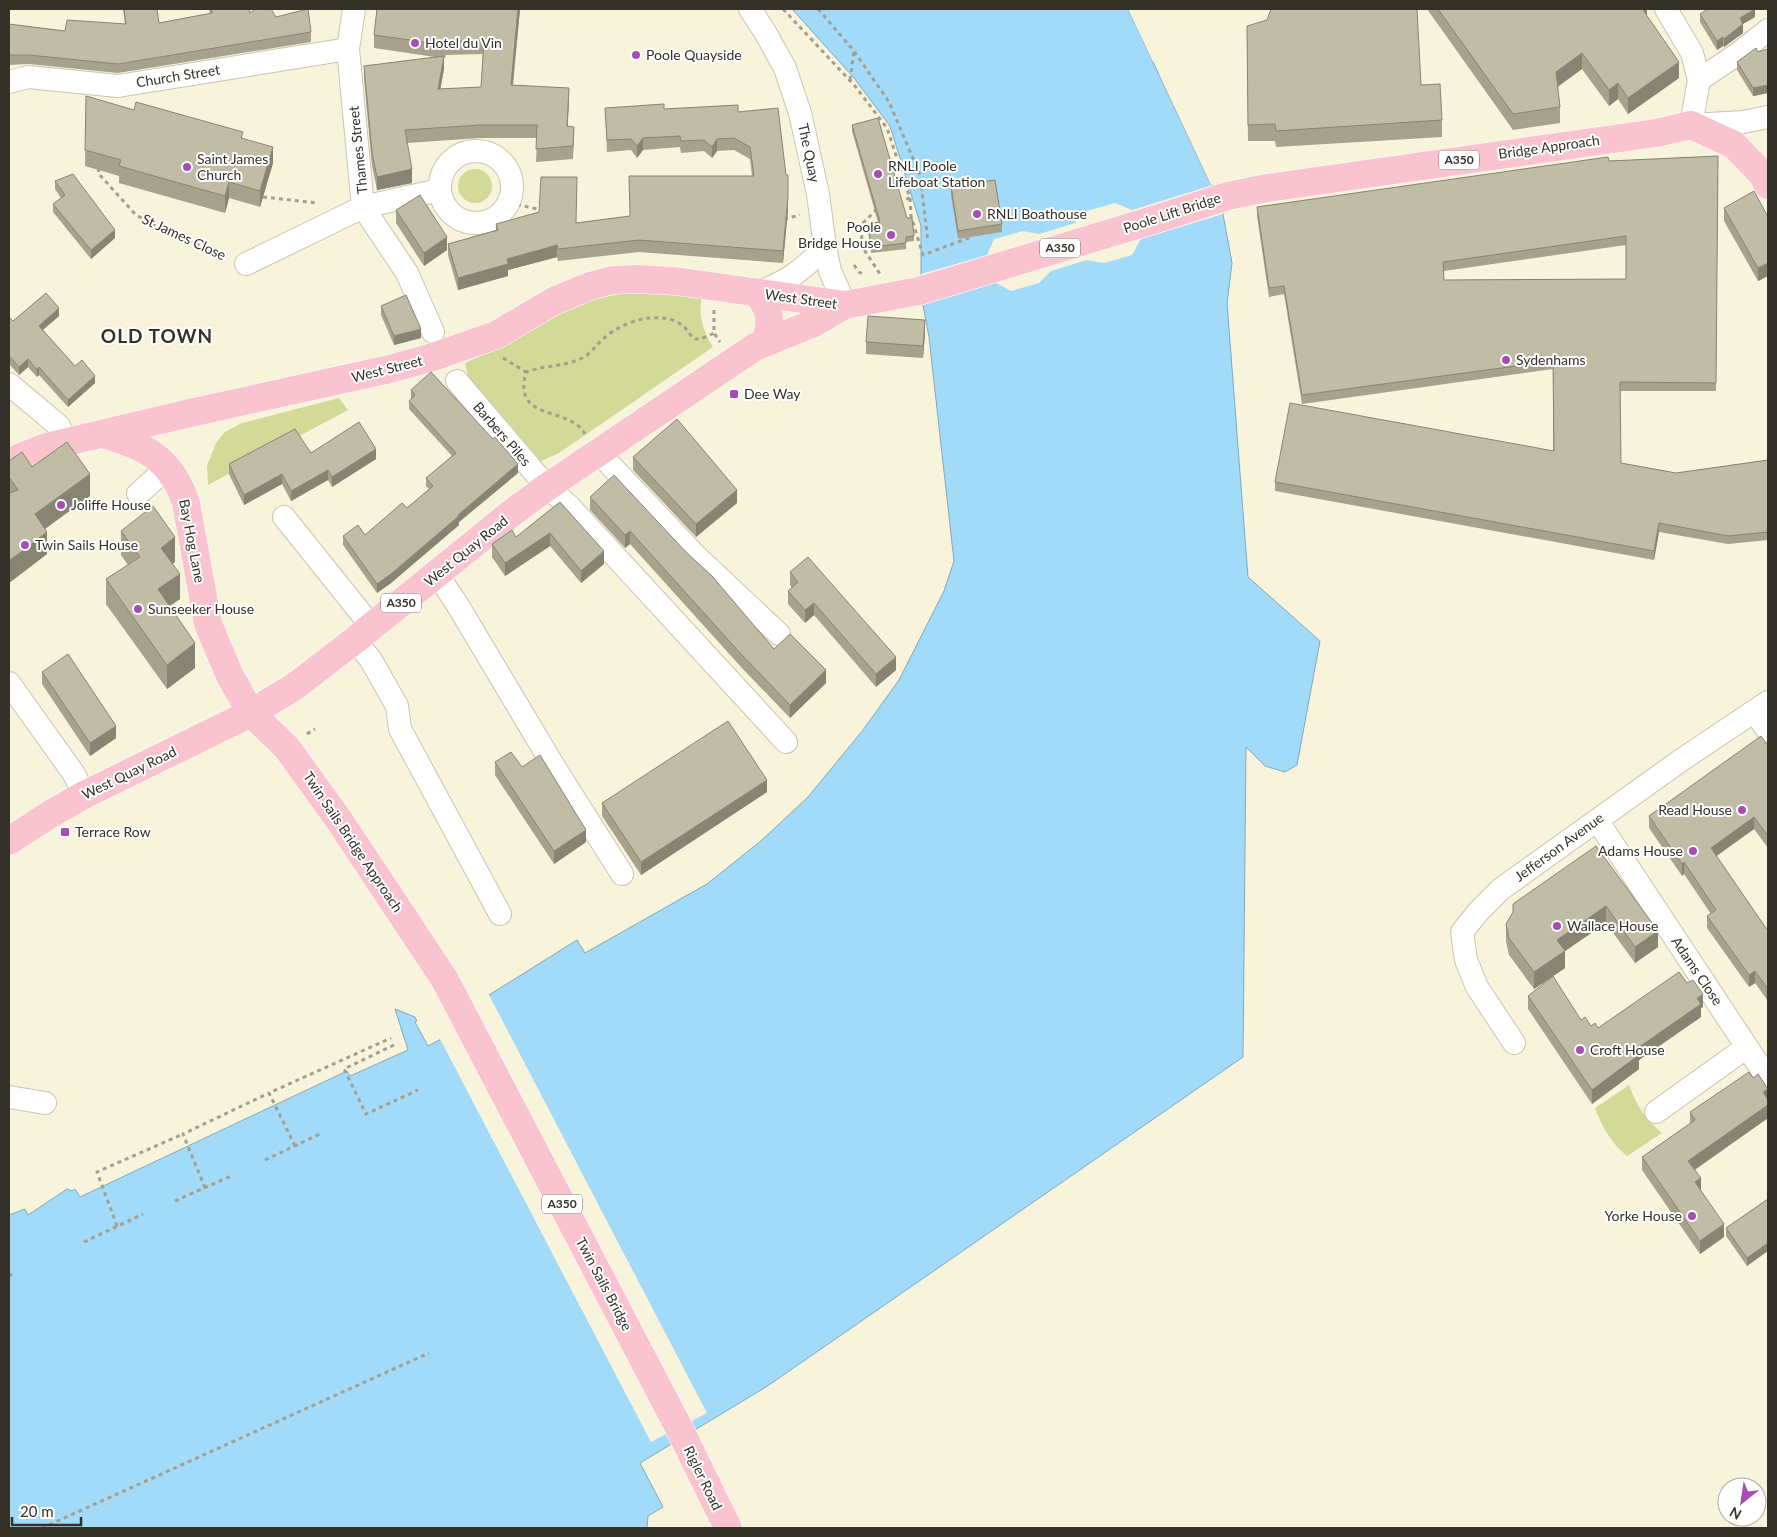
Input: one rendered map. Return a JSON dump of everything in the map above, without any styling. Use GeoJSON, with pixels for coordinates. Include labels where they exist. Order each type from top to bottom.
{"type":"FeatureCollection","features":[{"type":"Feature","properties":{"kind":"highway"},"geometry":{"type":"LineString","coordinates":[[1691,125],[1734,145],[1762,174],[1768,185]]}},
{"type":"Feature","properties":{"kind":"highway","name":"Bridge Approach"},"geometry":{"type":"LineString","coordinates":[[1228,196],[1267,188],[1656,132],[1691,125]]}},
{"type":"Feature","properties":{"kind":"highway","name":"Poole Lift Bridge"},"geometry":{"type":"LineString","coordinates":[[846,305],[919,291],[1228,196]]}},
{"type":"Feature","properties":{"kind":"highway","name":"West Street"},"geometry":{"type":"LineString","coordinates":[[9,462],[46,447],[390,369],[433,357],[496,335],[554,301],[590,286],[606,282],[636,279],[675,281],[846,305]]}},
{"type":"Feature","properties":{"kind":"highway","name":"West Street"},"geometry":{"type":"LineString","coordinates":[[757,293],[764,302],[769,314],[769,328],[765,342]]}},
{"type":"Feature","properties":{"kind":"highway","name":"West Quay Road"},"geometry":{"type":"LineString","coordinates":[[9,841],[84,795],[251,713],[294,686],[364,634],[513,512],[547,487],[765,342],[814,323],[846,305]]}},
{"type":"Feature","properties":{"kind":"highway","name":"Bay Hog Lane"},"geometry":{"type":"LineString","coordinates":[[103,434],[136,445],[157,457],[180,486],[186,503],[208,624],[223,660],[251,713]]}},
{"type":"Feature","properties":{"kind":"highway","name":"Twin Sails Bridge Approach"},"geometry":{"type":"LineString","coordinates":[[251,713],[287,748],[305,772],[445,980]]}},
{"type":"Feature","properties":{"kind":"highway","name":"Twin Sails Bridge"},"geometry":{"type":"LineString","coordinates":[[445,980],[679,1428]]}},
{"type":"Feature","properties":{"kind":"highway","name":"Rigler Road"},"geometry":{"type":"LineString","coordinates":[[679,1428],[728,1528]]}},
{"type":"Feature","properties":{"kind":"street","name":"Thames Street"},"geometry":{"type":"LineString","coordinates":[[354,9],[348,49],[363,207],[407,273],[433,332]]}},
{"type":"Feature","properties":{"kind":"street","name":"The Quay"},"geometry":{"type":"LineString","coordinates":[[750,9],[765,32],[784,68],[800,114],[818,194],[830,271],[846,305]]}},
{"type":"Feature","properties":{"kind":"street"},"geometry":{"type":"LineString","coordinates":[[1666,9],[1692,53],[1699,80],[1691,125],[1743,122],[1768,117]]}},
{"type":"Feature","properties":{"kind":"street"},"geometry":{"type":"LineString","coordinates":[[1699,80],[1739,53],[1768,30]]}},
{"type":"Feature","properties":{"kind":"street","name":"Church Street"},"geometry":{"type":"LineString","coordinates":[[9,82],[28,78],[118,86],[348,49]]}},
{"type":"Feature","properties":{"kind":"street"},"geometry":{"type":"LineString","coordinates":[[478,150],[490,152],[500,159],[508,169],[512,186],[509,203],[502,213],[493,220],[470,223],[458,219],[449,212],[442,202],[439,190],[440,177],[454,157],[465,152],[478,150]]}},
{"type":"Feature","properties":{"kind":"street"},"geometry":{"type":"LineString","coordinates":[[246,264],[363,207],[439,190]]}},
{"type":"Feature","properties":{"kind":"street","name":"West Street"},"geometry":{"type":"LineString","coordinates":[[757,293],[791,278],[825,247]]}},
{"type":"Feature","properties":{"kind":"street","name":"Barbers Piles"},"geometry":{"type":"LineString","coordinates":[[457,381],[547,487]]}},
{"type":"Feature","properties":{"kind":"street"},"geometry":{"type":"LineString","coordinates":[[9,384],[59,426],[67,442]]}},
{"type":"Feature","properties":{"kind":"street"},"geometry":{"type":"LineString","coordinates":[[599,453],[696,556],[779,634]]}},
{"type":"Feature","properties":{"kind":"street"},"geometry":{"type":"LineString","coordinates":[[138,494],[167,468]]}},
{"type":"Feature","properties":{"kind":"street"},"geometry":{"type":"LineString","coordinates":[[547,487],[568,505],[786,742]]}},
{"type":"Feature","properties":{"kind":"street"},"geometry":{"type":"LineString","coordinates":[[284,517],[364,634],[371,660],[397,706],[400,730],[500,914]]}},
{"type":"Feature","properties":{"kind":"street"},"geometry":{"type":"LineString","coordinates":[[438,574],[553,765],[622,874]]}},
{"type":"Feature","properties":{"kind":"street"},"geometry":{"type":"LineString","coordinates":[[9,682],[74,774],[84,795]]}},
{"type":"Feature","properties":{"kind":"street"},"geometry":{"type":"LineString","coordinates":[[1761,706],[1768,731]]}},
{"type":"Feature","properties":{"kind":"street","name":"Jefferson Avenue"},"geometry":{"type":"LineString","coordinates":[[1514,1044],[1477,987],[1466,960],[1462,932],[1478,912],[1501,889],[1596,820],[1761,706]]}},
{"type":"Feature","properties":{"kind":"street","name":"Adams Close"},"geometry":{"type":"LineString","coordinates":[[1596,820],[1768,1079]]}},
{"type":"Feature","properties":{"kind":"street"},"geometry":{"type":"LineString","coordinates":[[1656,1112],[1747,1047]]}},
{"type":"Feature","properties":{"kind":"street"},"geometry":{"type":"LineString","coordinates":[[9,1097],[45,1103]]}},
{"type":"Feature","properties":{"kind":"path"},"geometry":{"type":"LineString","coordinates":[[783,9],[855,86],[888,128],[910,198],[911,216],[923,255],[971,237]]}},
{"type":"Feature","properties":{"kind":"path"},"geometry":{"type":"LineString","coordinates":[[818,9],[854,51],[889,102],[920,175],[928,242]]}},
{"type":"Feature","properties":{"kind":"path"},"geometry":{"type":"LineString","coordinates":[[850,80],[854,51]]}},
{"type":"Feature","properties":{"kind":"path","name":"St James Close"},"geometry":{"type":"LineString","coordinates":[[100,164],[98,173],[135,214],[151,224],[203,248],[246,264]]}},
{"type":"Feature","properties":{"kind":"path"},"geometry":{"type":"LineString","coordinates":[[263,197],[318,204]]}},
{"type":"Feature","properties":{"kind":"path"},"geometry":{"type":"LineString","coordinates":[[893,204],[910,198]]}},
{"type":"Feature","properties":{"kind":"path"},"geometry":{"type":"LineString","coordinates":[[509,203],[549,212]]}},
{"type":"Feature","properties":{"kind":"path"},"geometry":{"type":"LineString","coordinates":[[882,278],[861,245],[863,223],[877,209],[885,206]]}},
{"type":"Feature","properties":{"kind":"path"},"geometry":{"type":"LineString","coordinates":[[825,247],[841,245],[859,272],[872,279]]}},
{"type":"Feature","properties":{"kind":"path"},"geometry":{"type":"LineString","coordinates":[[599,453],[576,423],[546,413],[534,406],[523,390],[526,372],[580,359],[589,355],[609,333],[642,319],[658,318],[677,322],[697,339],[702,339],[714,333]]}},
{"type":"Feature","properties":{"kind":"path"},"geometry":{"type":"LineString","coordinates":[[118,1226],[97,1172],[183,1134],[269,1092],[392,1038]]}},
{"type":"Feature","properties":{"kind":"path"},"geometry":{"type":"LineString","coordinates":[[394,1045],[344,1069],[366,1114],[418,1090]]}},
{"type":"Feature","properties":{"kind":"path"},"geometry":{"type":"LineString","coordinates":[[269,1092],[295,1146]]}},
{"type":"Feature","properties":{"kind":"path"},"geometry":{"type":"LineString","coordinates":[[265,1160],[322,1133]]}},
{"type":"Feature","properties":{"kind":"path"},"geometry":{"type":"LineString","coordinates":[[183,1134],[205,1188]]}},
{"type":"Feature","properties":{"kind":"path"},"geometry":{"type":"LineString","coordinates":[[175,1201],[231,1176]]}},
{"type":"Feature","properties":{"kind":"path"},"geometry":{"type":"LineString","coordinates":[[84,1242],[143,1214]]}},
{"type":"Feature","properties":{"kind":"path"},"geometry":{"type":"LineString","coordinates":[[9,1276],[14,1273]]}},
{"type":"Feature","properties":{"kind":"path"},"geometry":{"type":"LineString","coordinates":[[42,1528],[429,1353]]}},
{"type":"Feature","properties":{"kind":"green space"},"geometry":{"type":"Polygon","coordinates":[[[475,169],[482,170],[487,174],[491,179],[491,193],[487,198],[482,202],[475,203],[468,202],[463,198],[459,193],[458,186],[459,179],[463,174],[468,170],[475,169]]]}},
{"type":"Feature","properties":{"kind":"green space"},"geometry":{"type":"Polygon","coordinates":[[[650,291],[702,296],[702,323],[713,347],[559,453],[541,461],[468,376],[465,363],[507,344],[558,312],[584,301],[625,293],[650,291]]]}},
{"type":"Feature","properties":{"kind":"green space"},"geometry":{"type":"Polygon","coordinates":[[[339,398],[348,410],[208,485],[207,466],[216,443],[225,432],[242,423],[339,398]]]}},
{"type":"Feature","properties":{"kind":"green space"},"geometry":{"type":"Polygon","coordinates":[[[1629,1085],[1642,1112],[1662,1133],[1627,1156],[1616,1146],[1608,1134],[1595,1108],[1629,1085]]]}},
{"type":"Feature","properties":{"kind":"water"},"geometry":{"type":"Polygon","coordinates":[[[792,9],[1128,9],[1211,185],[1213,185],[1223,214],[1232,263],[1227,303],[1248,577],[1320,641],[1297,765],[1285,772],[1265,766],[1246,747],[1243,1057],[766,1387],[640,1463],[663,1507],[648,1516],[647,1528],[9,1528],[9,1215],[25,1209],[28,1215],[67,1189],[72,1191],[75,1189],[80,1197],[347,1071],[350,1076],[408,1050],[395,1009],[415,1017],[417,1021],[415,1022],[428,1046],[490,1013],[489,995],[577,940],[585,953],[707,884],[762,840],[808,797],[863,730],[899,680],[944,591],[954,561],[929,337],[923,305],[921,226],[890,126],[854,78],[792,9]]]}},
{"type":"Feature","properties":{"kind":"pier"},"geometry":{"type":"Polygon","coordinates":[[[1128,9],[1131,9],[1155,61],[1153,62],[1128,9]]]}},
{"type":"Feature","properties":{"kind":"pier"},"geometry":{"type":"Polygon","coordinates":[[[1161,73],[1213,185],[1211,185],[1159,74],[1161,73]]]}},
{"type":"Feature","properties":{"kind":"pier"},"geometry":{"type":"Polygon","coordinates":[[[1213,185],[1223,214],[1141,239],[1132,255],[1104,263],[1087,260],[1051,271],[1039,283],[1011,291],[996,283],[923,305],[921,274],[987,255],[994,239],[1023,231],[1039,234],[1075,223],[1087,211],[1115,203],[1132,210],[1213,185]]]}},
{"type":"Feature","properties":{"kind":"pier"},"geometry":{"type":"Polygon","coordinates":[[[488,993],[707,1413],[651,1442],[439,1037],[487,1012],[486,995],[488,993]]]}},
{"type":"Feature","properties":{"kind":"building"},"geometry":{"type":"Polygon","coordinates":[[[124,9],[157,9],[159,23],[212,13],[211,9],[249,9],[250,13],[255,9],[271,9],[276,17],[308,9],[311,32],[118,64],[29,55],[9,55],[9,24],[65,31],[67,20],[126,24],[124,9]]]}},
{"type":"Feature","properties":{"kind":"building"},"geometry":{"type":"Polygon","coordinates":[[[377,9],[518,9],[511,85],[569,88],[567,126],[574,127],[573,146],[536,149],[537,125],[480,125],[405,130],[412,169],[377,177],[372,153],[364,66],[444,56],[438,89],[481,87],[484,40],[446,42],[445,45],[374,35],[377,9]]]}},
{"type":"Feature","properties":{"kind":"building"},"geometry":{"type":"Polygon","coordinates":[[[1271,9],[1417,9],[1421,85],[1440,84],[1442,120],[1276,131],[1275,124],[1248,125],[1247,26],[1267,20],[1271,9]]]}},
{"type":"Feature","properties":{"kind":"building"},"geometry":{"type":"Polygon","coordinates":[[[1438,9],[1645,9],[1643,10],[1679,62],[1628,98],[1618,83],[1609,90],[1582,53],[1556,72],[1560,107],[1513,114],[1438,9]]]}},
{"type":"Feature","properties":{"kind":"building"},"geometry":{"type":"Polygon","coordinates":[[[1708,9],[1755,9],[1740,18],[1743,24],[1724,39],[1723,37],[1717,41],[1700,14],[1708,9]]]}},
{"type":"Feature","properties":{"kind":"building"},"geometry":{"type":"Polygon","coordinates":[[[1756,48],[1758,52],[1768,49],[1768,85],[1753,88],[1737,62],[1756,48]]]}},
{"type":"Feature","properties":{"kind":"building","name":"Saint James Church"},"geometry":{"type":"Polygon","coordinates":[[[86,96],[134,110],[136,102],[243,132],[241,138],[273,147],[260,191],[229,182],[225,196],[119,166],[121,160],[85,150],[86,96]]]}},
{"type":"Feature","properties":{"kind":"building"},"geometry":{"type":"Polygon","coordinates":[[[664,104],[664,109],[738,105],[738,112],[778,108],[786,175],[788,175],[783,251],[639,240],[558,249],[557,245],[507,259],[508,264],[458,278],[448,244],[498,230],[496,224],[539,212],[541,177],[577,177],[576,223],[630,216],[629,176],[754,176],[750,147],[734,138],[717,139],[712,147],[704,140],[681,141],[680,136],[643,138],[637,146],[631,139],[607,140],[605,108],[664,104]]]}},
{"type":"Feature","properties":{"kind":"building"},"geometry":{"type":"Polygon","coordinates":[[[878,118],[907,218],[912,218],[914,236],[906,237],[906,243],[871,247],[868,224],[880,222],[852,125],[878,118]]]}},
{"type":"Feature","properties":{"kind":"building","name":"Sydenhams"},"geometry":{"type":"Polygon","coordinates":[[[1718,156],[1716,383],[1620,382],[1621,463],[1676,473],[1768,460],[1768,532],[1728,536],[1659,523],[1654,551],[1275,482],[1290,403],[1554,451],[1553,361],[1302,395],[1284,286],[1269,288],[1257,207],[1608,157],[1609,161],[1718,156]],[[1626,236],[1443,262],[1444,280],[1626,279],[1626,236]]]}},
{"type":"Feature","properties":{"kind":"building"},"geometry":{"type":"Polygon","coordinates":[[[73,174],[115,230],[91,250],[53,204],[65,195],[55,181],[73,174]]]}},
{"type":"Feature","properties":{"kind":"building","name":"RNLI Boathouse"},"geometry":{"type":"Polygon","coordinates":[[[995,180],[1002,224],[958,231],[951,186],[995,180]]]}},
{"type":"Feature","properties":{"kind":"building"},"geometry":{"type":"Polygon","coordinates":[[[1754,191],[1768,217],[1768,263],[1758,268],[1724,208],[1754,191]]]}},
{"type":"Feature","properties":{"kind":"building"},"geometry":{"type":"Polygon","coordinates":[[[420,195],[447,237],[424,253],[396,210],[420,195]]]}},
{"type":"Feature","properties":{"kind":"building"},"geometry":{"type":"Polygon","coordinates":[[[46,293],[59,308],[39,326],[75,366],[82,360],[95,376],[68,400],[39,367],[37,370],[28,359],[19,367],[9,356],[9,317],[13,321],[46,293]]]}},
{"type":"Feature","properties":{"kind":"building"},"geometry":{"type":"Polygon","coordinates":[[[406,295],[421,329],[394,336],[381,306],[406,295]]]}},
{"type":"Feature","properties":{"kind":"building"},"geometry":{"type":"Polygon","coordinates":[[[868,316],[925,320],[923,346],[866,342],[868,316]]]}},
{"type":"Feature","properties":{"kind":"building"},"geometry":{"type":"Polygon","coordinates":[[[431,372],[493,439],[495,437],[518,464],[377,584],[343,536],[358,525],[365,535],[402,503],[407,508],[433,486],[426,478],[456,453],[409,401],[415,395],[411,390],[431,372]]]}},
{"type":"Feature","properties":{"kind":"building"},"geometry":{"type":"Polygon","coordinates":[[[677,419],[737,490],[696,524],[633,457],[677,419]]]}},
{"type":"Feature","properties":{"kind":"building"},"geometry":{"type":"Polygon","coordinates":[[[359,422],[376,449],[332,477],[328,470],[291,491],[282,474],[244,495],[229,464],[295,429],[311,453],[359,422]]]}},
{"type":"Feature","properties":{"kind":"building"},"geometry":{"type":"Polygon","coordinates":[[[67,442],[90,474],[35,514],[47,532],[9,561],[9,493],[18,490],[9,477],[9,461],[22,452],[32,467],[67,442]]]}},
{"type":"Feature","properties":{"kind":"building"},"geometry":{"type":"Polygon","coordinates":[[[614,475],[686,552],[712,576],[774,649],[790,634],[826,670],[790,705],[741,654],[630,531],[625,535],[590,497],[614,475]]]}},
{"type":"Feature","properties":{"kind":"building"},"geometry":{"type":"Polygon","coordinates":[[[560,502],[604,551],[581,571],[550,533],[505,563],[492,544],[512,530],[516,537],[560,502]]]}},
{"type":"Feature","properties":{"kind":"building","name":"Sunseeker House"},"geometry":{"type":"Polygon","coordinates":[[[153,506],[175,537],[161,548],[180,574],[158,589],[195,643],[167,665],[106,579],[140,557],[121,531],[153,506]]]}},
{"type":"Feature","properties":{"kind":"building"},"geometry":{"type":"Polygon","coordinates":[[[808,557],[896,657],[876,674],[814,603],[805,610],[788,591],[798,582],[790,572],[808,557]]]}},
{"type":"Feature","properties":{"kind":"building"},"geometry":{"type":"Polygon","coordinates":[[[68,654],[116,726],[90,743],[42,672],[68,654]]]}},
{"type":"Feature","properties":{"kind":"building"},"geometry":{"type":"Polygon","coordinates":[[[728,721],[767,780],[641,862],[602,803],[728,721]]]}},
{"type":"Feature","properties":{"kind":"building"},"geometry":{"type":"Polygon","coordinates":[[[1761,736],[1768,746],[1768,836],[1754,817],[1711,848],[1768,931],[1768,989],[1755,971],[1749,975],[1707,916],[1716,910],[1684,862],[1682,864],[1649,816],[1761,736]]]}},
{"type":"Feature","properties":{"kind":"building"},"geometry":{"type":"Polygon","coordinates":[[[511,752],[522,767],[540,755],[586,830],[554,851],[495,762],[511,752]]]}},
{"type":"Feature","properties":{"kind":"building","name":"Wallace House"},"geometry":{"type":"Polygon","coordinates":[[[1596,846],[1658,931],[1635,947],[1606,906],[1557,940],[1565,951],[1534,972],[1509,938],[1506,924],[1513,912],[1513,904],[1596,846]]]}},
{"type":"Feature","properties":{"kind":"building"},"geometry":{"type":"Polygon","coordinates":[[[1679,972],[1687,983],[1693,980],[1703,994],[1697,998],[1701,1004],[1635,1050],[1639,1055],[1592,1090],[1528,996],[1553,976],[1581,1020],[1585,1017],[1591,1026],[1595,1023],[1598,1028],[1679,972]]]}},
{"type":"Feature","properties":{"kind":"building"},"geometry":{"type":"Polygon","coordinates":[[[1749,1072],[1753,1078],[1758,1074],[1768,1089],[1763,1092],[1768,1100],[1768,1105],[1688,1161],[1701,1178],[1695,1182],[1724,1224],[1700,1241],[1642,1157],[1695,1120],[1690,1112],[1749,1072]]]}},
{"type":"Feature","properties":{"kind":"building"},"geometry":{"type":"Polygon","coordinates":[[[1768,1199],[1768,1243],[1747,1258],[1726,1228],[1768,1199]]]}},
{"type":"Feature","properties":{"kind":"place","name":"Hotel du Vin"},"geometry":{"type":"Point","coordinates":[415,43]}},
{"type":"Feature","properties":{"kind":"place","name":"Poole Quayside"},"geometry":{"type":"Point","coordinates":[636,55]}},
{"type":"Feature","properties":{"kind":"place","name":"Saint James Church"},"geometry":{"type":"Point","coordinates":[187,167]}},
{"type":"Feature","properties":{"kind":"place","name":"RNLI Poole Lifeboat Station"},"geometry":{"type":"Point","coordinates":[878,174]}},
{"type":"Feature","properties":{"kind":"place","name":"RNLI Boathouse"},"geometry":{"type":"Point","coordinates":[977,214]}},
{"type":"Feature","properties":{"kind":"place","name":"Poole Bridge House"},"geometry":{"type":"Point","coordinates":[891,235]}},
{"type":"Feature","properties":{"kind":"place","name":"Sydenhams"},"geometry":{"type":"Point","coordinates":[1506,360]}},
{"type":"Feature","properties":{"kind":"place","name":"Dee Way"},"geometry":{"type":"Point","coordinates":[734,394]}},
{"type":"Feature","properties":{"kind":"place","name":"Joliffe House"},"geometry":{"type":"Point","coordinates":[61,505]}},
{"type":"Feature","properties":{"kind":"place","name":"Twin Sails House"},"geometry":{"type":"Point","coordinates":[25,545]}},
{"type":"Feature","properties":{"kind":"place","name":"Sunseeker House"},"geometry":{"type":"Point","coordinates":[138,609]}},
{"type":"Feature","properties":{"kind":"place","name":"Read House"},"geometry":{"type":"Point","coordinates":[1742,810]}},
{"type":"Feature","properties":{"kind":"place","name":"Terrace Row"},"geometry":{"type":"Point","coordinates":[65,832]}},
{"type":"Feature","properties":{"kind":"place","name":"Adams House"},"geometry":{"type":"Point","coordinates":[1693,851]}},
{"type":"Feature","properties":{"kind":"place","name":"Wallace House"},"geometry":{"type":"Point","coordinates":[1557,926]}},
{"type":"Feature","properties":{"kind":"place","name":"Croft House"},"geometry":{"type":"Point","coordinates":[1580,1050]}},
{"type":"Feature","properties":{"kind":"place","name":"Yorke House"},"geometry":{"type":"Point","coordinates":[1692,1216]}},
{"type":"Feature","properties":{"kind":"district","name":"OLD TOWN"},"geometry":{"type":"Point","coordinates":[157,336]}}]}
